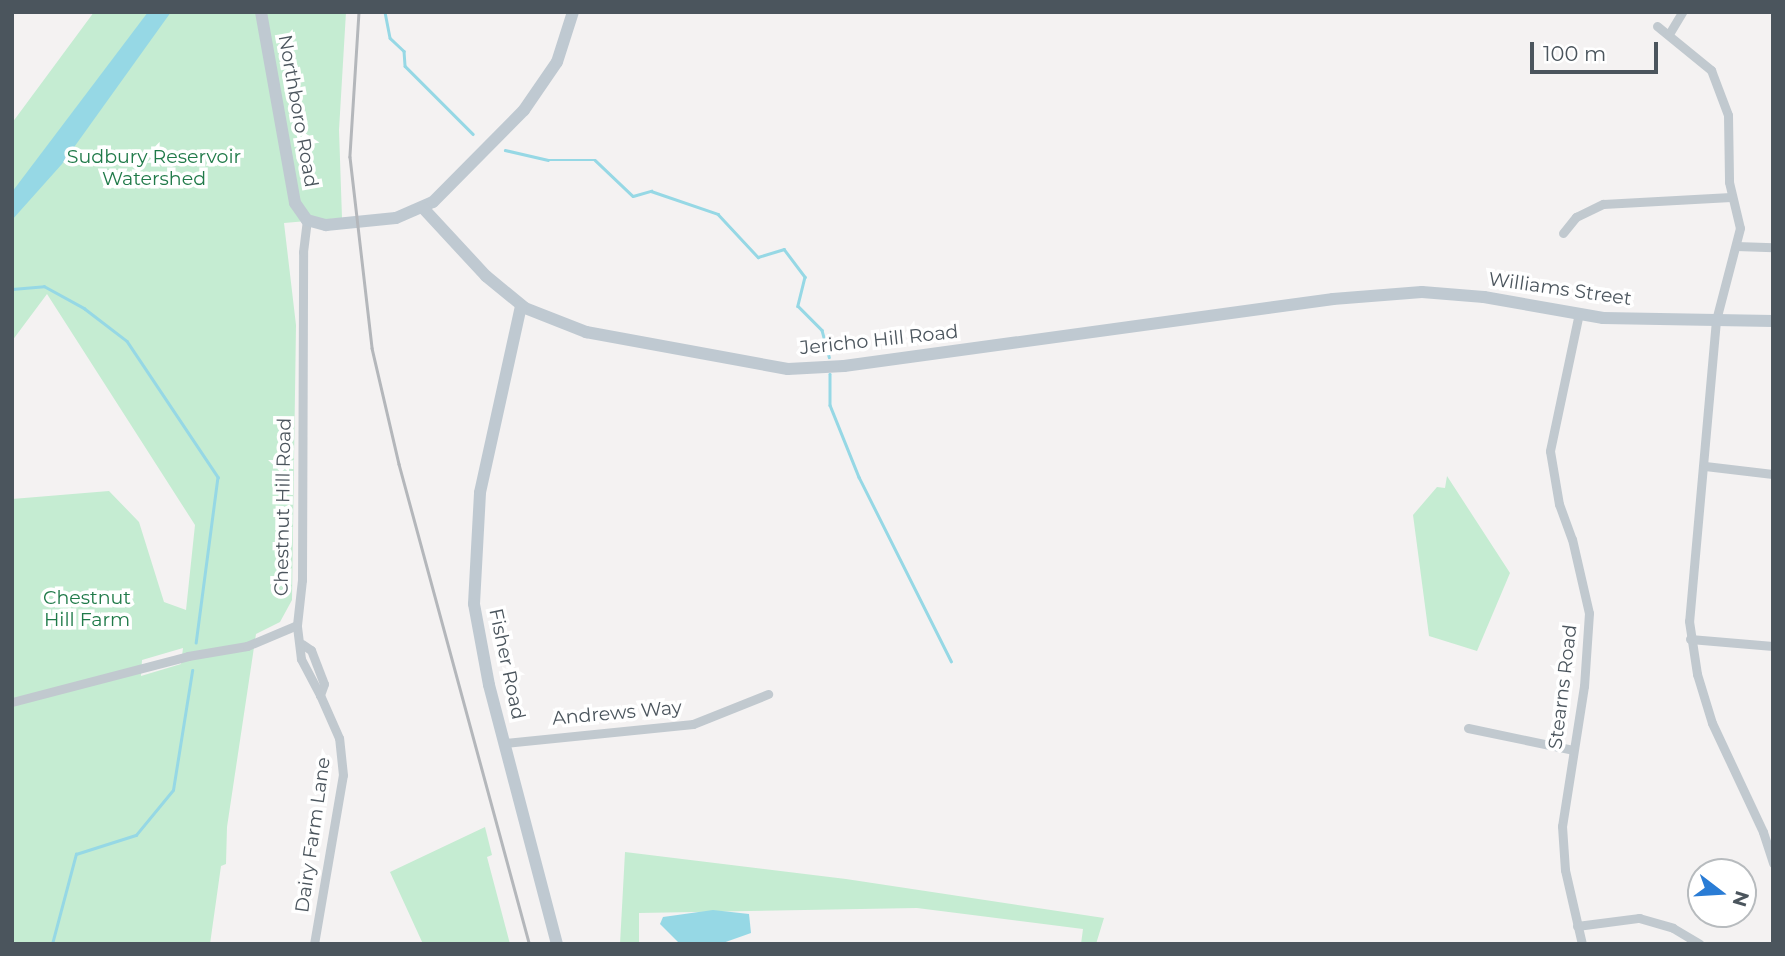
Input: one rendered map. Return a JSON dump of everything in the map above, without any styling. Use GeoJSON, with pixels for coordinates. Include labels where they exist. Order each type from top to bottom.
{"type":"FeatureCollection","features":[{"type":"Feature","properties":{"kind":"street","name":"Northboro Road"},"geometry":{"type":"LineString","coordinates":[[261,12],[292,187],[299,211],[307,220]]}},
{"type":"Feature","properties":{"kind":"street"},"geometry":{"type":"LineString","coordinates":[[307,220],[359,222],[396,218],[424,208],[524,110],[556,62],[573,12]]}},
{"type":"Feature","properties":{"kind":"street"},"geometry":{"type":"LineString","coordinates":[[1669,34],[1682,12]]}},
{"type":"Feature","properties":{"kind":"street"},"geometry":{"type":"LineString","coordinates":[[1657,26],[1702,59],[1718,81],[1728,115],[1731,197],[1740,217],[1736,246],[1716,320],[1705,466],[1693,568],[1690,639],[1712,723],[1763,832],[1773,863]]}},
{"type":"Feature","properties":{"kind":"street"},"geometry":{"type":"LineString","coordinates":[[1563,233],[1576,216],[1603,204],[1731,197]]}},
{"type":"Feature","properties":{"kind":"street","name":"Jericho Hill Road"},"geometry":{"type":"LineString","coordinates":[[424,208],[481,271],[521,306],[569,327],[644,345],[751,364],[813,369],[1384,295]]}},
{"type":"Feature","properties":{"kind":"street","name":"Chestnut Hill Road"},"geometry":{"type":"LineString","coordinates":[[297,625],[302,580],[303,252],[307,220]]}},
{"type":"Feature","properties":{"kind":"street"},"geometry":{"type":"LineString","coordinates":[[1736,246],[1773,247]]}},
{"type":"Feature","properties":{"kind":"street","name":"Williams Street"},"geometry":{"type":"LineString","coordinates":[[1384,295],[1456,293],[1626,319],[1773,321]]}},
{"type":"Feature","properties":{"kind":"street","name":"Fisher Road"},"geometry":{"type":"LineString","coordinates":[[521,306],[483,476],[474,568],[478,637],[556,944]]}},
{"type":"Feature","properties":{"kind":"street","name":"Stearns Road"},"geometry":{"type":"LineString","coordinates":[[1579,313],[1550,451],[1559,504],[1572,539],[1590,613],[1562,846],[1582,944]]}},
{"type":"Feature","properties":{"kind":"street"},"geometry":{"type":"LineString","coordinates":[[1705,466],[1773,474]]}},
{"type":"Feature","properties":{"kind":"street"},"geometry":{"type":"LineString","coordinates":[[12,702],[188,656],[247,646],[297,625]]}},
{"type":"Feature","properties":{"kind":"street","name":"Dairy Farm Lane"},"geometry":{"type":"LineString","coordinates":[[297,625],[302,643],[301,659],[339,738],[343,775],[314,944]]}},
{"type":"Feature","properties":{"kind":"street"},"geometry":{"type":"LineString","coordinates":[[1690,639],[1773,646]]}},
{"type":"Feature","properties":{"kind":"street","name":"Andrews Way"},"geometry":{"type":"LineString","coordinates":[[506,743],[693,724],[768,694]]}},
{"type":"Feature","properties":{"kind":"street"},"geometry":{"type":"LineString","coordinates":[[1468,728],[1573,750]]}},
{"type":"Feature","properties":{"kind":"street"},"geometry":{"type":"LineString","coordinates":[[1577,926],[1639,918],[1673,928],[1700,944]]}},
{"type":"Feature","properties":{"kind":"green space","name":"Sudbury Reservoir Watershed"},"geometry":{"type":"Polygon","coordinates":[[[94,12],[346,12],[339,130],[342,218],[284,223],[296,325],[292,600],[280,622],[256,634],[227,827],[226,864],[221,866],[210,944],[12,944],[12,499],[109,491],[139,522],[164,602],[186,610],[195,525],[47,294],[12,341],[12,123],[94,12]],[[183,648],[142,660],[141,676],[181,664],[183,648]]]}},
{"type":"Feature","properties":{"kind":"green space"},"geometry":{"type":"Polygon","coordinates":[[[1447,476],[1510,573],[1477,651],[1429,636],[1413,515],[1437,487],[1445,488],[1447,476]]]}},
{"type":"Feature","properties":{"kind":"green space"},"geometry":{"type":"Polygon","coordinates":[[[485,827],[492,855],[487,857],[510,944],[423,944],[390,872],[485,827]]]}},
{"type":"Feature","properties":{"kind":"green space"},"geometry":{"type":"Polygon","coordinates":[[[625,852],[846,879],[1104,918],[1096,944],[1081,944],[1083,929],[917,908],[639,913],[639,944],[620,944],[625,852]]]}},
{"type":"Feature","properties":{"kind":"water"},"geometry":{"type":"Polygon","coordinates":[[[148,12],[171,12],[62,164],[12,220],[12,192],[148,12]]]}},
{"type":"Feature","properties":{"kind":"water"},"geometry":{"type":"Polygon","coordinates":[[[713,910],[749,914],[751,933],[720,944],[680,944],[660,924],[663,917],[713,910]]]}},
{"type":"Feature","properties":{"kind":"waterway"},"geometry":{"type":"LineString","coordinates":[[385,12],[390,38],[404,51],[405,66],[473,134]]}},
{"type":"Feature","properties":{"kind":"waterway"},"geometry":{"type":"LineString","coordinates":[[505,150],[548,160],[595,160],[633,196],[651,191],[718,214],[758,257],[784,249],[805,277],[798,306],[822,330],[829,357]]}},
{"type":"Feature","properties":{"kind":"waterway"},"geometry":{"type":"LineString","coordinates":[[12,289],[44,286],[84,308],[127,341],[218,477],[196,643]]}},
{"type":"Feature","properties":{"kind":"waterway"},"geometry":{"type":"LineString","coordinates":[[830,374],[830,405],[859,477],[951,661]]}},
{"type":"Feature","properties":{"kind":"waterway"},"geometry":{"type":"LineString","coordinates":[[52,944],[76,854],[136,835],[173,790],[192,671]]}},
{"type":"Feature","properties":{"kind":"railway"},"geometry":{"type":"LineString","coordinates":[[359,12],[350,157],[372,348],[399,464],[529,944]]}},
{"type":"Feature","properties":{"kind":"park label","name":"Chestnut Hill Farm"},"geometry":{"type":"Point","coordinates":[87,609]}}]}
